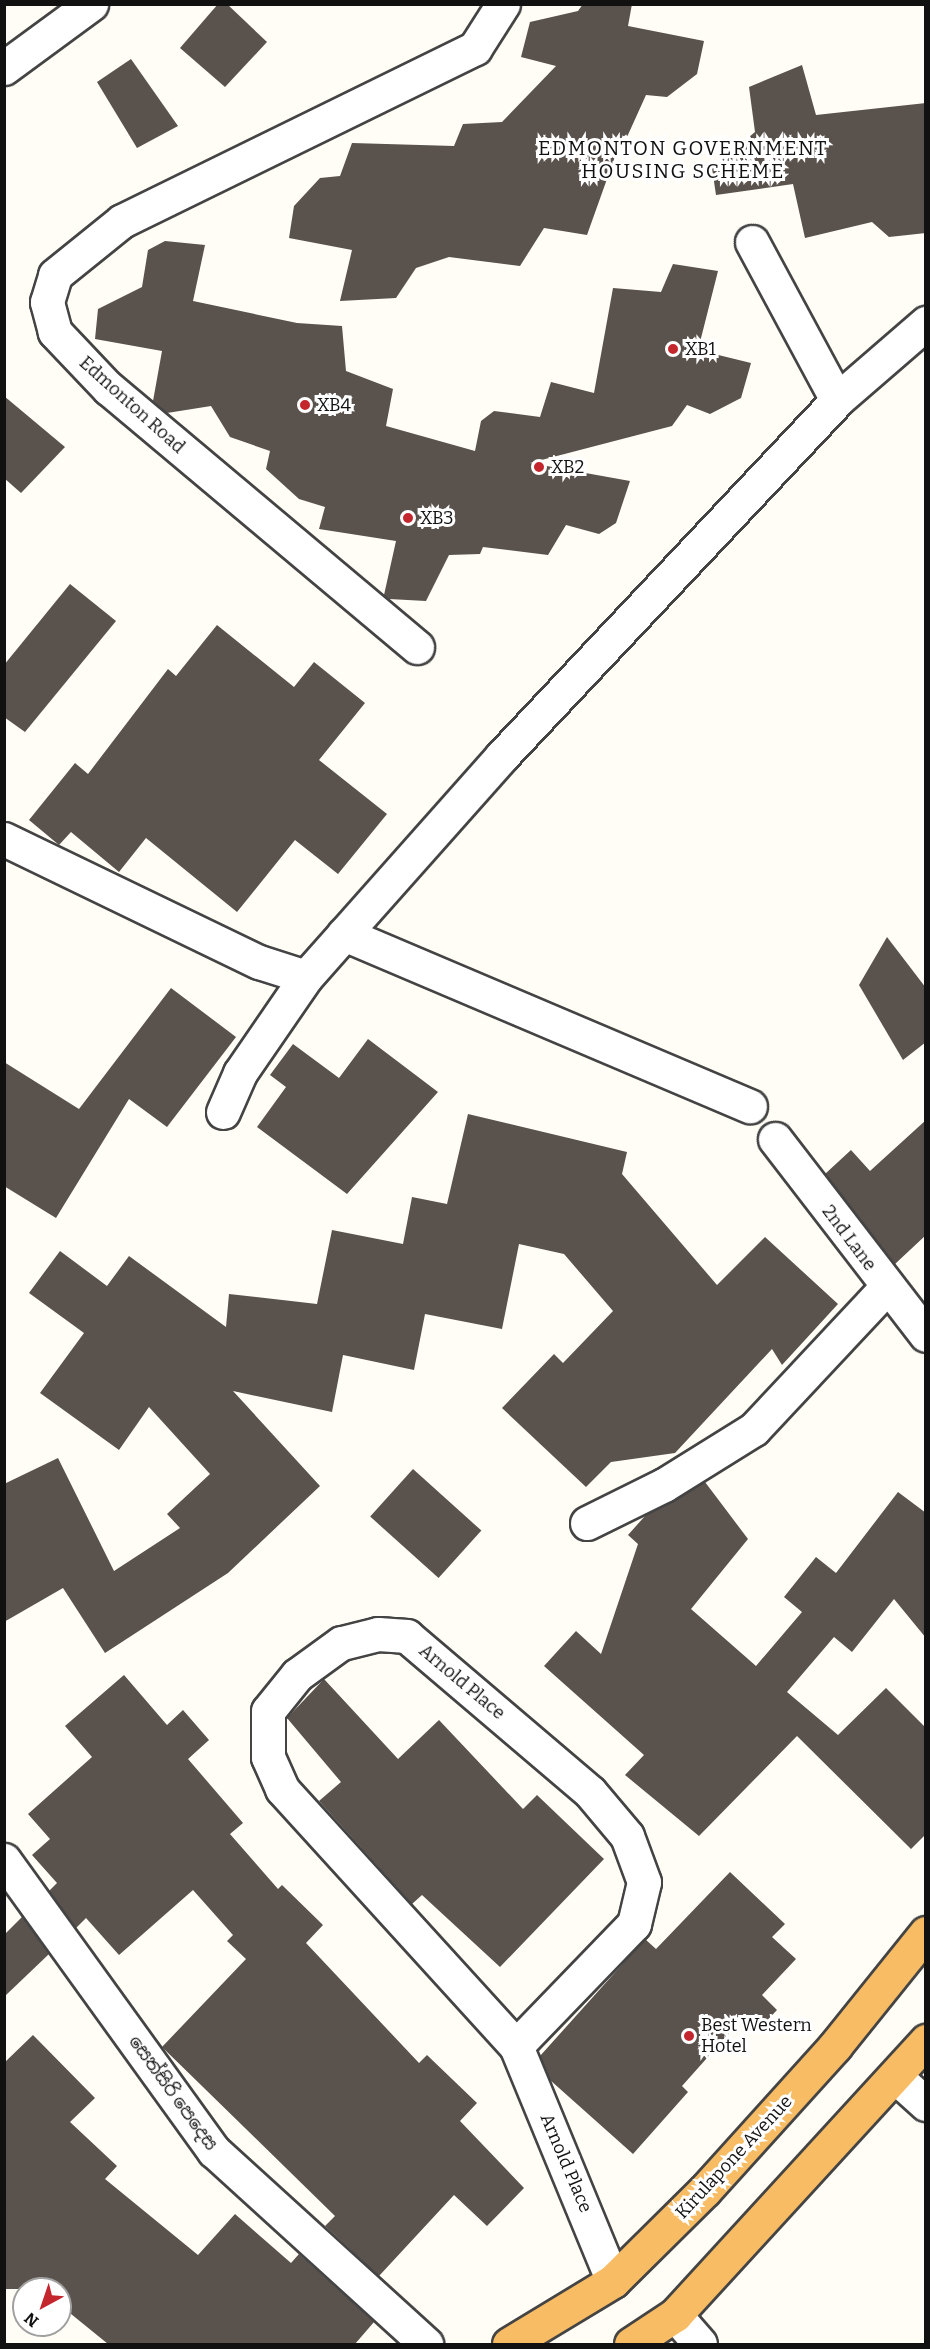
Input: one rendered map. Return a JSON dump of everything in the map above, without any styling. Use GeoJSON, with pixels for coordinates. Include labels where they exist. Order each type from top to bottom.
{"type":"FeatureCollection","features":[{"type":"Feature","properties":{"kind":"highway","name":"Kirulapone Avenue"},"geometry":{"type":"LineString","coordinates":[[509,2344],[613,2281],[705,2190],[836,2046],[926,1933]]}},
{"type":"Feature","properties":{"kind":"highway"},"geometry":{"type":"LineString","coordinates":[[631,2344],[675,2315],[897,2078],[926,2042]]}},
{"type":"Feature","properties":{"kind":"street"},"geometry":{"type":"LineString","coordinates":[[4,68],[92,4]]}},
{"type":"Feature","properties":{"kind":"street","name":"Edmonton Road"},"geometry":{"type":"LineString","coordinates":[[417,647],[109,389],[55,332],[47,302],[55,275],[122,221],[475,48],[503,4]]}},
{"type":"Feature","properties":{"kind":"street"},"geometry":{"type":"LineString","coordinates":[[752,242],[837,400]]}},
{"type":"Feature","properties":{"kind":"street"},"geometry":{"type":"LineString","coordinates":[[223,1112],[240,1073],[306,977],[502,756],[837,400],[926,323]]}},
{"type":"Feature","properties":{"kind":"street"},"geometry":{"type":"LineString","coordinates":[[4,839],[259,962],[306,977]]}},
{"type":"Feature","properties":{"kind":"street"},"geometry":{"type":"LineString","coordinates":[[344,934],[750,1106]]}},
{"type":"Feature","properties":{"kind":"street","name":"2nd Lane"},"geometry":{"type":"LineString","coordinates":[[775,1139],[886,1287],[926,1335]]}},
{"type":"Feature","properties":{"kind":"street"},"geometry":{"type":"LineString","coordinates":[[587,1523],[664,1485],[754,1429],[886,1287]]}},
{"type":"Feature","properties":{"kind":"street","name":"Arnold Place"},"geometry":{"type":"LineString","coordinates":[[516,2046],[634,1924],[644,1882],[627,1836],[590,1792],[407,1636],[378,1635],[341,1643],[297,1675],[268,1711],[268,1757],[282,1789],[516,2046],[613,2281]]}},
{"type":"Feature","properties":{"kind":"street","name":"සෙත්සිරි පෙදෙස"},"geometry":{"type":"LineString","coordinates":[[4,1860],[214,2151],[426,2344]]}},
{"type":"Feature","properties":{"kind":"street"},"geometry":{"type":"LineString","coordinates":[[897,2078],[926,2104]]}},
{"type":"Feature","properties":{"kind":"street"},"geometry":{"type":"LineString","coordinates":[[675,2315],[700,2344]]}},
{"type":"Feature","properties":{"kind":"building"},"geometry":{"type":"Polygon","coordinates":[[[218,4],[227,4],[267,42],[225,87],[180,48],[218,4]]]}},
{"type":"Feature","properties":{"kind":"building"},"geometry":{"type":"Polygon","coordinates":[[[583,4],[632,4],[628,26],[704,41],[697,74],[667,97],[646,95],[627,137],[622,137],[587,235],[544,228],[520,266],[449,257],[416,268],[396,298],[340,301],[352,250],[289,238],[294,206],[320,178],[340,176],[352,143],[454,146],[463,124],[502,122],[556,66],[521,57],[530,22],[578,11],[583,4]]]}},
{"type":"Feature","properties":{"kind":"building"},"geometry":{"type":"Polygon","coordinates":[[[131,59],[178,126],[137,148],[97,82],[131,59]]]}},
{"type":"Feature","properties":{"kind":"building"},"geometry":{"type":"Polygon","coordinates":[[[802,65],[816,115],[926,103],[926,233],[889,237],[872,222],[805,238],[793,184],[716,195],[712,168],[755,132],[749,87],[802,65]]]}},
{"type":"Feature","properties":{"kind":"building"},"geometry":{"type":"Polygon","coordinates":[[[165,241],[205,245],[193,301],[297,323],[342,326],[346,371],[393,389],[386,426],[475,451],[481,421],[494,411],[540,417],[551,382],[594,393],[613,288],[661,292],[673,264],[718,271],[698,350],[751,363],[741,398],[710,414],[687,405],[672,426],[530,463],[630,481],[616,523],[599,534],[566,525],[548,555],[483,547],[480,554],[449,555],[426,601],[389,599],[384,595],[396,541],[319,529],[325,507],[299,499],[266,469],[270,451],[230,437],[211,406],[167,413],[153,401],[162,351],[95,339],[98,309],[142,287],[148,250],[165,241]]]}},
{"type":"Feature","properties":{"kind":"building"},"geometry":{"type":"Polygon","coordinates":[[[4,396],[65,447],[21,493],[4,478],[4,396]]]}},
{"type":"Feature","properties":{"kind":"building"},"geometry":{"type":"Polygon","coordinates":[[[70,584],[116,621],[25,732],[4,717],[4,665],[70,584]]]}},
{"type":"Feature","properties":{"kind":"building"},"geometry":{"type":"Polygon","coordinates":[[[217,625],[294,687],[314,662],[365,703],[319,760],[387,814],[338,874],[295,840],[237,912],[146,838],[119,872],[71,832],[59,845],[29,820],[75,763],[88,774],[168,669],[176,676],[217,625]]]}},
{"type":"Feature","properties":{"kind":"building"},"geometry":{"type":"Polygon","coordinates":[[[887,937],[926,988],[926,1042],[903,1060],[859,985],[887,937]]]}},
{"type":"Feature","properties":{"kind":"building"},"geometry":{"type":"Polygon","coordinates":[[[171,988],[236,1037],[167,1127],[129,1099],[56,1218],[4,1186],[4,1062],[79,1109],[171,988]]]}},
{"type":"Feature","properties":{"kind":"building"},"geometry":{"type":"Polygon","coordinates":[[[368,1039],[438,1092],[347,1194],[257,1127],[286,1087],[270,1075],[293,1044],[339,1078],[368,1039]]]}},
{"type":"Feature","properties":{"kind":"building"},"geometry":{"type":"Polygon","coordinates":[[[468,1114],[627,1152],[622,1174],[717,1285],[765,1237],[838,1304],[782,1365],[772,1349],[675,1453],[611,1462],[586,1487],[502,1408],[554,1354],[563,1363],[613,1311],[564,1254],[519,1244],[502,1329],[425,1314],[414,1370],[343,1355],[332,1412],[233,1391],[320,1486],[228,1573],[105,1653],[63,1588],[4,1622],[4,1484],[58,1458],[114,1571],[180,1528],[167,1514],[210,1474],[149,1407],[119,1450],[40,1393],[84,1333],[29,1293],[60,1251],[107,1286],[129,1256],[226,1327],[229,1294],[317,1304],[332,1230],[403,1244],[412,1197],[447,1204],[468,1114]]]}},
{"type":"Feature","properties":{"kind":"building"},"geometry":{"type":"Polygon","coordinates":[[[926,1120],[926,1235],[895,1264],[825,1174],[851,1150],[870,1171],[926,1120]]]}},
{"type":"Feature","properties":{"kind":"building"},"geometry":{"type":"Polygon","coordinates":[[[413,1469],[481,1531],[439,1578],[370,1517],[413,1469]]]}},
{"type":"Feature","properties":{"kind":"building"},"geometry":{"type":"Polygon","coordinates":[[[705,1482],[748,1539],[691,1609],[756,1666],[802,1612],[784,1597],[816,1557],[836,1573],[898,1492],[926,1513],[926,1638],[894,1599],[852,1652],[834,1637],[787,1692],[838,1735],[886,1688],[926,1728],[926,1834],[911,1849],[797,1736],[699,1836],[625,1775],[644,1755],[544,1666],[576,1631],[601,1654],[638,1544],[628,1535],[645,1516],[705,1482]]]}},
{"type":"Feature","properties":{"kind":"building"},"geometry":{"type":"Polygon","coordinates":[[[124,1675],[167,1725],[183,1710],[209,1740],[188,1759],[243,1823],[230,1834],[278,1889],[282,1885],[323,1925],[306,1943],[419,2063],[427,2055],[477,2103],[460,2121],[524,2188],[487,2226],[454,2195],[379,2276],[325,2226],[335,2216],[162,2047],[246,1959],[227,1941],[233,1935],[193,1890],[119,1955],[86,1918],[76,1928],[49,1891],[57,1883],[32,1855],[50,1839],[28,1814],[92,1757],[65,1726],[124,1675]]]}},
{"type":"Feature","properties":{"kind":"building"},"geometry":{"type":"Polygon","coordinates":[[[324,1679],[398,1759],[439,1720],[523,1809],[537,1795],[604,1859],[500,1967],[422,1895],[412,1904],[319,1801],[341,1782],[287,1718],[324,1679]]]}},
{"type":"Feature","properties":{"kind":"building"},"geometry":{"type":"Polygon","coordinates":[[[730,1872],[785,1924],[772,1937],[796,1959],[762,1995],[777,2010],[754,2034],[740,2021],[682,2086],[688,2092],[633,2154],[550,2080],[540,2056],[645,1939],[656,1949],[730,1872]]]}},
{"type":"Feature","properties":{"kind":"building"},"geometry":{"type":"Polygon","coordinates":[[[22,1917],[49,1954],[4,1997],[4,1935],[22,1917]]]}},
{"type":"Feature","properties":{"kind":"building"},"geometry":{"type":"Polygon","coordinates":[[[33,2035],[95,2098],[70,2122],[117,2166],[105,2179],[198,2255],[235,2214],[291,2263],[299,2254],[374,2322],[355,2344],[108,2344],[72,2315],[72,2277],[12,2277],[12,2289],[4,2289],[4,2063],[33,2035]]]}},
{"type":"Feature","properties":{"kind":"place","name":"XB1"},"geometry":{"type":"Point","coordinates":[673,349]}},
{"type":"Feature","properties":{"kind":"place","name":"XB4"},"geometry":{"type":"Point","coordinates":[305,405]}},
{"type":"Feature","properties":{"kind":"place","name":"XB2"},"geometry":{"type":"Point","coordinates":[539,467]}},
{"type":"Feature","properties":{"kind":"place","name":"XB3"},"geometry":{"type":"Point","coordinates":[408,518]}},
{"type":"Feature","properties":{"kind":"place","name":"Best Western Hotel"},"geometry":{"type":"Point","coordinates":[689,2036]}},
{"type":"Feature","properties":{"kind":"district","name":"EDMONTON GOVERNMENT HOUSING SCHEME"},"geometry":{"type":"Point","coordinates":[683,160]}}]}
